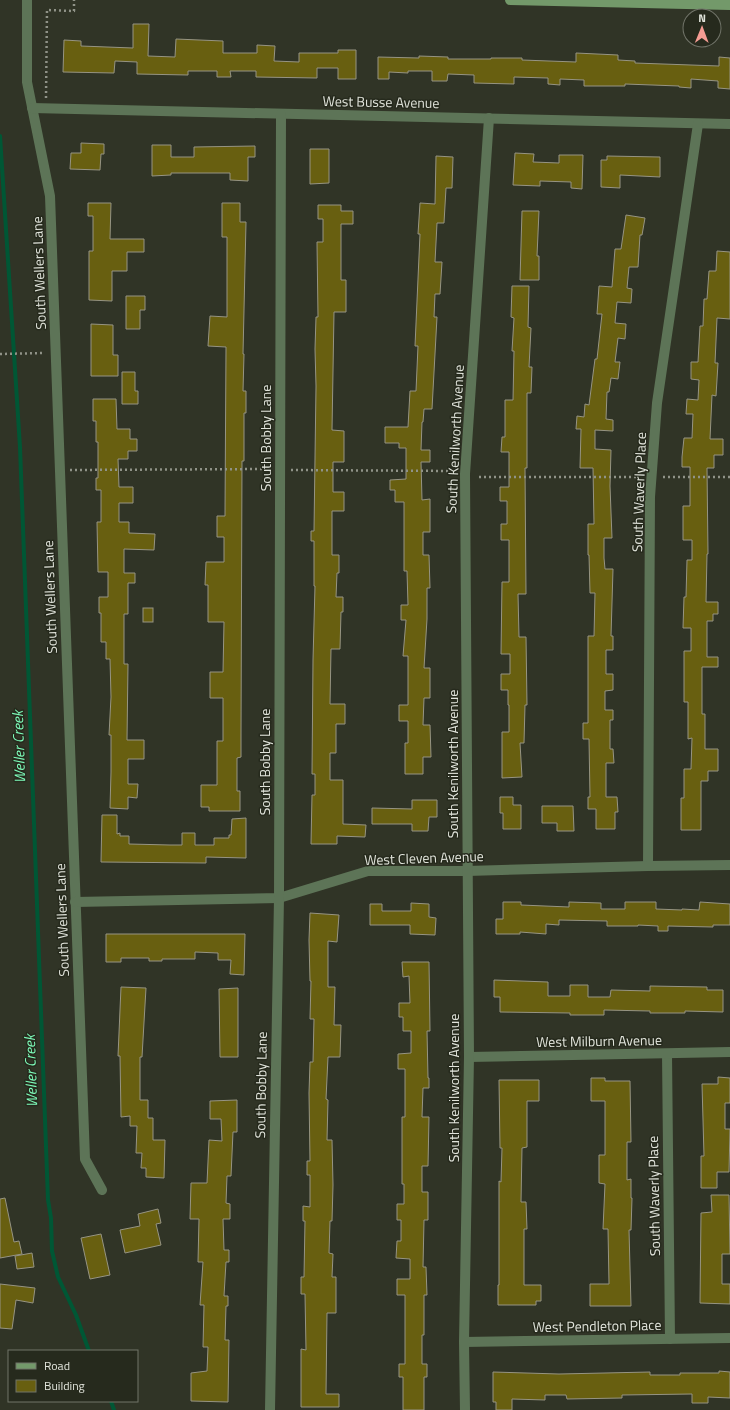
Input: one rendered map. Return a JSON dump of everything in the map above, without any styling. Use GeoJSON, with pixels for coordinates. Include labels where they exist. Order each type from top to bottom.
{"type":"FeatureCollection","features":[{"type":"Feature","properties":{"kind":"main road"},"geometry":{"type":"LineString","coordinates":[[510,0],[693,2],[730,5]]}},
{"type":"Feature","properties":{"kind":"street","name":"South Wellers Lane"},"geometry":{"type":"LineString","coordinates":[[27,0],[27,82],[50,196],[85,1159],[102,1190]]}},
{"type":"Feature","properties":{"kind":"street","name":"West Busse Avenue"},"geometry":{"type":"LineString","coordinates":[[32,108],[730,124]]}},
{"type":"Feature","properties":{"kind":"street","name":"South Bobby Lane"},"geometry":{"type":"LineString","coordinates":[[270,1410],[279,898],[281,114]]}},
{"type":"Feature","properties":{"kind":"street","name":"South Kenilworth Avenue"},"geometry":{"type":"LineString","coordinates":[[465,1410],[464,1342],[469,1057],[465,474],[489,118]]}},
{"type":"Feature","properties":{"kind":"street","name":"South Waverly Place"},"geometry":{"type":"LineString","coordinates":[[648,866],[650,497],[657,403],[698,124]]}},
{"type":"Feature","properties":{"kind":"street","name":"West Cleven Avenue"},"geometry":{"type":"LineString","coordinates":[[75,902],[279,898],[368,871],[467,871],[730,865]]}},
{"type":"Feature","properties":{"kind":"street","name":"West Milburn Avenue"},"geometry":{"type":"LineString","coordinates":[[469,1057],[730,1052]]}},
{"type":"Feature","properties":{"kind":"street","name":"South Waverly Place"},"geometry":{"type":"LineString","coordinates":[[667,1054],[670,1339]]}},
{"type":"Feature","properties":{"kind":"street","name":"West Pendleton Place"},"geometry":{"type":"LineString","coordinates":[[464,1342],[730,1338]]}},
{"type":"Feature","properties":{"kind":"path"},"geometry":{"type":"LineString","coordinates":[[49,108],[46,97],[47,10],[74,10],[74,0]]}},
{"type":"Feature","properties":{"kind":"path"},"geometry":{"type":"LineString","coordinates":[[0,354],[38,353]]}},
{"type":"Feature","properties":{"kind":"path"},"geometry":{"type":"LineString","coordinates":[[60,470],[269,470]]}},
{"type":"Feature","properties":{"kind":"path"},"geometry":{"type":"LineString","coordinates":[[288,470],[455,471]]}},
{"type":"Feature","properties":{"kind":"path"},"geometry":{"type":"LineString","coordinates":[[479,477],[639,477]]}},
{"type":"Feature","properties":{"kind":"path"},"geometry":{"type":"LineString","coordinates":[[656,477],[730,477]]}},
{"type":"Feature","properties":{"kind":"building"},"geometry":{"type":"Polygon","coordinates":[[[133,24],[149,24],[148,56],[175,57],[176,39],[223,41],[223,53],[257,53],[257,45],[275,46],[274,61],[299,62],[299,53],[338,53],[338,50],[356,50],[356,79],[338,79],[338,68],[317,68],[317,78],[256,77],[256,71],[230,71],[231,77],[217,77],[217,71],[188,71],[188,75],[137,74],[137,62],[115,61],[114,73],[63,72],[64,40],[81,41],[81,46],[133,48],[133,24]]]}},
{"type":"Feature","properties":{"kind":"building"},"geometry":{"type":"Polygon","coordinates":[[[576,53],[618,55],[618,60],[635,61],[635,63],[719,66],[719,57],[730,58],[730,89],[718,88],[718,81],[691,79],[691,88],[679,86],[625,84],[625,86],[584,86],[584,80],[560,79],[560,85],[548,84],[548,78],[514,77],[514,84],[474,83],[474,75],[448,74],[447,81],[432,81],[432,71],[408,71],[408,73],[389,72],[389,79],[378,79],[378,57],[419,58],[419,56],[448,57],[448,59],[522,58],[522,60],[576,62],[576,53]]]}},
{"type":"Feature","properties":{"kind":"building"},"geometry":{"type":"Polygon","coordinates":[[[81,143],[104,144],[104,154],[101,154],[100,170],[70,169],[71,153],[81,153],[81,143]]]}},
{"type":"Feature","properties":{"kind":"building"},"geometry":{"type":"Polygon","coordinates":[[[152,145],[171,145],[171,157],[194,157],[194,147],[255,146],[255,157],[248,157],[248,181],[230,180],[230,173],[171,173],[171,175],[152,176],[152,145]]]}},
{"type":"Feature","properties":{"kind":"building"},"geometry":{"type":"Polygon","coordinates":[[[310,149],[329,149],[329,183],[310,184],[310,149]]]}},
{"type":"Feature","properties":{"kind":"building"},"geometry":{"type":"Polygon","coordinates":[[[515,153],[534,154],[533,162],[559,163],[559,155],[583,155],[582,189],[571,188],[571,182],[540,181],[540,186],[513,185],[515,153]]]}},
{"type":"Feature","properties":{"kind":"building"},"geometry":{"type":"Polygon","coordinates":[[[436,156],[453,157],[452,188],[446,188],[444,223],[437,223],[435,262],[442,262],[440,294],[435,294],[434,317],[437,317],[432,409],[424,409],[422,422],[421,450],[430,450],[430,462],[421,462],[422,500],[430,499],[430,532],[423,532],[423,555],[429,555],[430,588],[427,588],[424,668],[430,668],[430,698],[424,698],[423,725],[430,725],[431,757],[423,757],[423,774],[405,774],[405,743],[408,743],[408,721],[399,721],[399,705],[408,705],[408,656],[403,656],[406,620],[401,620],[401,605],[408,605],[407,571],[404,571],[404,502],[395,502],[395,490],[390,490],[390,480],[406,479],[406,448],[399,448],[399,443],[385,443],[385,427],[408,427],[410,391],[416,391],[418,346],[415,346],[420,203],[435,204],[436,156]]]}},
{"type":"Feature","properties":{"kind":"building"},"geometry":{"type":"Polygon","coordinates":[[[607,156],[660,157],[660,177],[620,175],[620,188],[601,187],[601,160],[607,160],[607,156]]]}},
{"type":"Feature","properties":{"kind":"building"},"geometry":{"type":"Polygon","coordinates":[[[88,203],[111,203],[110,239],[144,239],[144,252],[127,252],[127,271],[112,271],[112,301],[89,300],[89,251],[93,251],[93,216],[88,216],[88,203]]]}},
{"type":"Feature","properties":{"kind":"building"},"geometry":{"type":"Polygon","coordinates":[[[222,203],[240,203],[240,222],[246,222],[243,391],[246,391],[246,413],[244,413],[244,461],[242,461],[241,757],[237,758],[237,791],[240,791],[240,811],[209,811],[209,807],[201,807],[201,785],[217,785],[217,741],[223,741],[223,698],[210,698],[210,672],[223,672],[224,622],[208,622],[208,585],[205,585],[206,562],[224,562],[224,537],[217,537],[217,516],[225,516],[226,347],[208,346],[210,316],[227,317],[227,237],[222,237],[222,203]]]}},
{"type":"Feature","properties":{"kind":"building"},"geometry":{"type":"Polygon","coordinates":[[[318,205],[341,205],[341,211],[353,211],[353,224],[341,224],[341,280],[346,280],[346,312],[334,312],[332,430],[344,431],[344,462],[333,462],[333,492],[344,492],[344,511],[332,511],[332,555],[339,555],[339,573],[337,573],[336,597],[343,597],[343,612],[341,612],[340,649],[331,649],[330,704],[345,704],[345,724],[336,724],[336,753],[330,753],[330,780],[343,780],[343,824],[366,825],[365,837],[337,836],[337,844],[311,844],[312,795],[315,795],[315,774],[312,774],[315,586],[314,541],[311,541],[311,531],[314,531],[316,386],[315,349],[316,317],[318,317],[317,242],[323,242],[323,219],[318,219],[318,205]]]}},
{"type":"Feature","properties":{"kind":"building"},"geometry":{"type":"Polygon","coordinates":[[[522,211],[539,211],[537,256],[539,256],[539,280],[520,280],[522,211]]]}},
{"type":"Feature","properties":{"kind":"building"},"geometry":{"type":"Polygon","coordinates":[[[626,215],[645,218],[642,235],[640,235],[638,267],[629,267],[627,288],[632,289],[631,303],[617,302],[615,323],[626,324],[625,339],[618,338],[615,362],[620,362],[618,379],[611,378],[609,392],[607,392],[606,419],[613,420],[613,431],[595,430],[595,449],[611,450],[610,486],[612,538],[604,538],[604,558],[605,569],[613,569],[611,636],[613,636],[613,650],[606,650],[606,674],[613,674],[613,690],[605,691],[605,710],[613,710],[613,720],[610,720],[610,749],[613,749],[614,763],[606,763],[606,797],[617,797],[618,812],[615,812],[615,829],[596,829],[596,809],[588,809],[588,797],[590,797],[589,739],[583,739],[583,723],[588,723],[588,636],[594,636],[595,593],[590,593],[588,555],[588,524],[594,524],[593,468],[580,468],[581,429],[576,429],[577,416],[584,417],[585,404],[589,405],[595,359],[597,359],[602,314],[597,314],[599,286],[612,287],[615,249],[621,249],[626,215]]]}},
{"type":"Feature","properties":{"kind":"building"},"geometry":{"type":"Polygon","coordinates":[[[717,251],[730,252],[730,319],[717,318],[715,363],[718,363],[716,396],[712,395],[710,439],[723,439],[723,455],[714,455],[714,468],[707,468],[708,554],[706,602],[718,602],[718,614],[713,614],[713,621],[707,621],[707,657],[718,657],[718,667],[702,667],[702,714],[705,714],[705,749],[718,749],[718,771],[708,771],[708,781],[701,781],[701,830],[681,830],[681,798],[684,798],[684,769],[691,769],[692,738],[688,739],[688,702],[684,702],[684,651],[691,651],[691,628],[683,628],[687,560],[692,560],[692,540],[683,540],[683,506],[690,506],[690,467],[682,467],[682,457],[684,438],[692,438],[693,414],[686,414],[687,399],[698,400],[699,380],[691,379],[691,362],[698,362],[700,326],[703,326],[704,299],[707,299],[709,271],[716,271],[717,251]]]}},
{"type":"Feature","properties":{"kind":"building"},"geometry":{"type":"Polygon","coordinates":[[[512,286],[529,286],[528,327],[531,328],[529,367],[532,367],[531,393],[527,393],[527,468],[525,468],[526,594],[518,594],[519,637],[526,637],[527,705],[525,705],[524,743],[520,743],[522,777],[502,778],[502,732],[509,732],[509,705],[508,690],[501,690],[501,674],[510,674],[510,654],[501,654],[502,582],[509,582],[509,540],[501,540],[501,524],[507,524],[507,501],[500,501],[500,487],[509,487],[509,452],[501,452],[502,437],[505,437],[505,400],[513,400],[514,351],[512,351],[514,318],[511,317],[512,286]]]}},
{"type":"Feature","properties":{"kind":"building"},"geometry":{"type":"Polygon","coordinates":[[[126,296],[145,296],[145,310],[140,310],[140,329],[126,329],[126,296]]]}},
{"type":"Feature","properties":{"kind":"building"},"geometry":{"type":"Polygon","coordinates":[[[91,324],[113,325],[113,355],[118,355],[118,376],[91,376],[91,324]]]}},
{"type":"Feature","properties":{"kind":"building"},"geometry":{"type":"Polygon","coordinates":[[[122,372],[135,372],[135,391],[138,391],[138,404],[122,404],[122,372]]]}},
{"type":"Feature","properties":{"kind":"building"},"geometry":{"type":"Polygon","coordinates":[[[93,399],[116,399],[117,429],[130,429],[130,439],[137,439],[137,451],[128,451],[128,459],[118,459],[119,487],[133,487],[133,503],[119,503],[119,522],[129,522],[129,533],[155,534],[154,550],[124,549],[124,573],[135,573],[135,583],[128,583],[128,614],[124,614],[124,664],[128,664],[127,740],[144,740],[144,759],[128,759],[128,784],[138,784],[137,798],[128,797],[128,809],[110,808],[110,659],[106,659],[106,642],[101,642],[101,613],[99,613],[99,597],[108,597],[108,572],[98,572],[97,522],[101,522],[101,490],[96,490],[96,478],[98,478],[98,442],[96,442],[96,421],[93,421],[93,399]]]}},
{"type":"Feature","properties":{"kind":"building"},"geometry":{"type":"Polygon","coordinates":[[[143,608],[153,608],[153,622],[143,622],[143,608]]]}},
{"type":"Feature","properties":{"kind":"building"},"geometry":{"type":"Polygon","coordinates":[[[500,797],[513,797],[513,805],[521,805],[521,829],[503,829],[503,813],[500,813],[500,797]]]}},
{"type":"Feature","properties":{"kind":"building"},"geometry":{"type":"Polygon","coordinates":[[[412,800],[437,800],[437,817],[429,817],[428,831],[412,831],[412,824],[372,824],[372,808],[412,809],[412,800]]]}},
{"type":"Feature","properties":{"kind":"building"},"geometry":{"type":"Polygon","coordinates":[[[542,806],[573,806],[574,831],[557,831],[557,823],[542,823],[542,806]]]}},
{"type":"Feature","properties":{"kind":"building"},"geometry":{"type":"Polygon","coordinates":[[[102,815],[117,815],[117,834],[120,833],[120,836],[129,836],[129,844],[170,845],[182,845],[182,833],[195,833],[195,845],[214,845],[214,838],[229,838],[229,835],[231,835],[232,819],[246,818],[246,858],[206,857],[206,863],[101,862],[102,815]]]}},
{"type":"Feature","properties":{"kind":"building"},"geometry":{"type":"Polygon","coordinates":[[[503,902],[521,902],[521,905],[569,907],[569,902],[601,903],[601,909],[625,909],[625,902],[656,902],[656,909],[682,910],[699,910],[700,902],[730,904],[730,925],[713,925],[713,927],[668,926],[668,931],[658,931],[658,926],[607,926],[607,921],[559,920],[559,925],[546,924],[546,934],[520,932],[520,934],[496,934],[496,919],[503,919],[503,902]]]}},
{"type":"Feature","properties":{"kind":"building"},"geometry":{"type":"Polygon","coordinates":[[[411,903],[429,904],[429,917],[436,918],[435,935],[410,934],[410,925],[370,925],[370,904],[382,904],[382,911],[411,911],[411,903]]]}},
{"type":"Feature","properties":{"kind":"building"},"geometry":{"type":"Polygon","coordinates":[[[310,913],[339,915],[337,942],[328,941],[328,987],[335,987],[334,1025],[341,1025],[340,1057],[328,1057],[326,1099],[328,1100],[327,1140],[332,1140],[333,1185],[329,1253],[333,1254],[332,1277],[336,1277],[336,1313],[327,1313],[326,1394],[339,1394],[339,1407],[301,1407],[301,1349],[306,1350],[305,1294],[301,1294],[301,1277],[304,1277],[305,1221],[303,1221],[303,1206],[310,1207],[310,1175],[307,1175],[307,1161],[310,1161],[309,1093],[310,1062],[313,1062],[314,1019],[310,1019],[310,913]]]}},
{"type":"Feature","properties":{"kind":"building"},"geometry":{"type":"Polygon","coordinates":[[[106,934],[245,934],[244,975],[230,974],[231,960],[218,960],[218,953],[195,952],[195,959],[162,959],[162,961],[149,961],[149,958],[121,958],[121,962],[106,962],[106,934]]]}},
{"type":"Feature","properties":{"kind":"building"},"geometry":{"type":"Polygon","coordinates":[[[402,962],[429,962],[430,1031],[427,1031],[429,1088],[423,1088],[422,1117],[429,1117],[428,1166],[422,1166],[422,1192],[428,1192],[428,1220],[424,1220],[423,1267],[426,1267],[427,1295],[424,1295],[424,1335],[422,1335],[422,1364],[427,1364],[427,1377],[424,1377],[424,1410],[403,1410],[403,1377],[399,1377],[399,1364],[405,1364],[405,1295],[397,1295],[397,1279],[410,1279],[410,1259],[396,1258],[397,1241],[401,1241],[401,1220],[397,1220],[397,1204],[404,1204],[404,1184],[402,1184],[402,1117],[405,1117],[405,1069],[398,1069],[398,1054],[411,1053],[411,1031],[403,1031],[403,1017],[399,1017],[399,1003],[410,1003],[409,976],[403,977],[402,962]]]}},
{"type":"Feature","properties":{"kind":"building"},"geometry":{"type":"Polygon","coordinates":[[[494,980],[548,982],[548,996],[570,996],[570,985],[588,985],[588,997],[610,997],[611,990],[650,991],[650,986],[707,987],[707,990],[723,990],[723,1012],[685,1011],[685,1013],[650,1013],[650,1011],[604,1010],[604,1015],[570,1015],[570,1013],[500,1012],[500,997],[494,997],[494,980]]]}},
{"type":"Feature","properties":{"kind":"building"},"geometry":{"type":"Polygon","coordinates":[[[121,987],[146,988],[142,1057],[140,1057],[140,1100],[148,1100],[148,1118],[153,1118],[153,1140],[165,1140],[164,1178],[146,1177],[146,1168],[141,1168],[142,1153],[136,1153],[137,1126],[130,1126],[130,1116],[121,1117],[120,1056],[118,1056],[121,987]]]}},
{"type":"Feature","properties":{"kind":"building"},"geometry":{"type":"Polygon","coordinates":[[[238,988],[238,1057],[220,1057],[219,989],[238,988]]]}},
{"type":"Feature","properties":{"kind":"building"},"geometry":{"type":"Polygon","coordinates":[[[718,1077],[730,1078],[730,1103],[725,1103],[725,1129],[730,1129],[729,1172],[717,1172],[717,1188],[701,1188],[701,1156],[704,1156],[702,1084],[718,1084],[718,1077]]]}},
{"type":"Feature","properties":{"kind":"building"},"geometry":{"type":"Polygon","coordinates":[[[591,1078],[605,1078],[605,1081],[630,1081],[631,1142],[627,1142],[627,1180],[631,1179],[632,1198],[631,1230],[629,1230],[631,1306],[590,1306],[590,1284],[609,1284],[608,1229],[603,1229],[605,1184],[599,1183],[599,1155],[605,1155],[605,1101],[591,1101],[591,1078]]]}},
{"type":"Feature","properties":{"kind":"building"},"geometry":{"type":"Polygon","coordinates":[[[499,1080],[539,1080],[539,1101],[527,1101],[527,1147],[522,1148],[521,1202],[526,1202],[527,1229],[524,1229],[524,1285],[541,1285],[541,1301],[536,1301],[536,1305],[498,1305],[499,1181],[501,1182],[502,1148],[500,1148],[499,1080]]]}},
{"type":"Feature","properties":{"kind":"building"},"geometry":{"type":"Polygon","coordinates":[[[237,1100],[237,1132],[233,1132],[231,1176],[227,1176],[226,1203],[230,1204],[230,1219],[223,1219],[224,1250],[229,1250],[229,1262],[226,1262],[224,1296],[228,1296],[228,1306],[226,1306],[225,1340],[229,1340],[228,1402],[191,1401],[191,1373],[207,1371],[208,1347],[203,1347],[204,1305],[200,1305],[203,1262],[198,1262],[199,1219],[190,1219],[191,1183],[207,1183],[209,1140],[222,1141],[221,1119],[210,1119],[210,1101],[237,1100]]]}},
{"type":"Feature","properties":{"kind":"building"},"geometry":{"type":"Polygon","coordinates":[[[711,1195],[729,1195],[730,1254],[722,1254],[722,1284],[730,1284],[730,1304],[700,1303],[701,1213],[712,1212],[711,1195]]]}},
{"type":"Feature","properties":{"kind":"building"},"geometry":{"type":"Polygon","coordinates":[[[5,1198],[14,1242],[19,1241],[22,1254],[0,1258],[0,1199],[5,1198]]]}},
{"type":"Feature","properties":{"kind":"building"},"geometry":{"type":"Polygon","coordinates":[[[158,1209],[161,1223],[156,1224],[161,1245],[125,1253],[120,1230],[140,1226],[138,1214],[158,1209]]]}},
{"type":"Feature","properties":{"kind":"building"},"geometry":{"type":"Polygon","coordinates":[[[101,1234],[110,1275],[90,1279],[81,1238],[101,1234]]]}},
{"type":"Feature","properties":{"kind":"building"},"geometry":{"type":"Polygon","coordinates":[[[32,1253],[34,1267],[17,1269],[15,1256],[32,1253]]]}},
{"type":"Feature","properties":{"kind":"building"},"geometry":{"type":"Polygon","coordinates":[[[0,1284],[35,1288],[33,1303],[16,1300],[12,1329],[0,1328],[0,1284]]]}},
{"type":"Feature","properties":{"kind":"building"},"geometry":{"type":"Polygon","coordinates":[[[719,1371],[730,1372],[730,1398],[708,1397],[708,1403],[692,1403],[692,1394],[622,1395],[622,1398],[567,1399],[566,1395],[545,1395],[545,1400],[512,1399],[512,1410],[496,1410],[496,1402],[493,1402],[493,1372],[559,1374],[650,1372],[650,1375],[680,1375],[680,1373],[719,1373],[719,1371]]]}},
{"type":"Feature","properties":{"kind":"waterway","name":"Weller Creek"},"geometry":{"type":"LineString","coordinates":[[0,136],[20,447],[48,1200],[51,1218],[52,1251],[58,1277],[76,1315],[89,1350]]}},
{"type":"Feature","properties":{"kind":"waterway","name":"Weller Creek"},"geometry":{"type":"LineString","coordinates":[[111,1402],[114,1410]]}}]}
